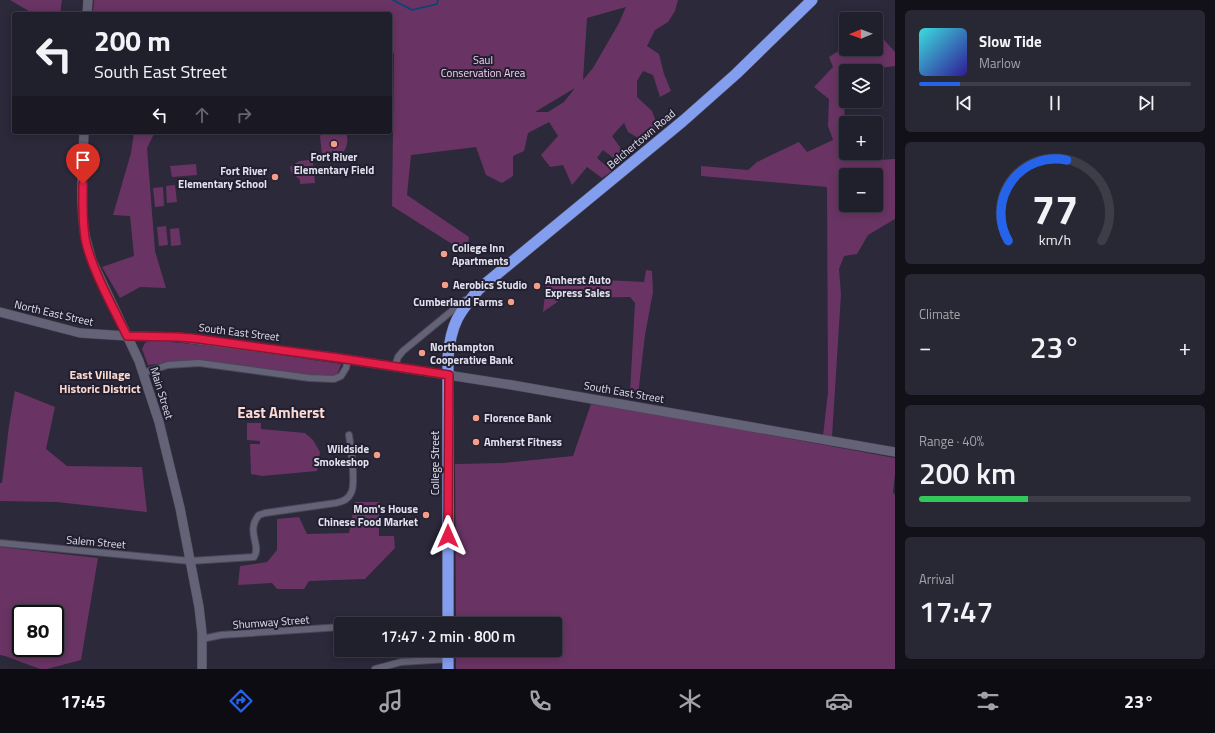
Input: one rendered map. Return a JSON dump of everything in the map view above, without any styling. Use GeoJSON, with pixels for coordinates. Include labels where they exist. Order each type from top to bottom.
{"type":"FeatureCollection","features":[{"type":"Feature","properties":{"kind":"highway","name":"Belchertown Road"},"geometry":{"type":"LineString","coordinates":[[449,375],[450,340],[453,326],[461,310],[479,289],[683,121],[736,74],[812,0]]}},
{"type":"Feature","properties":{"kind":"highway","name":"College Street"},"geometry":{"type":"LineString","coordinates":[[448,617],[449,375]]}},
{"type":"Feature","properties":{"kind":"main road","name":"Main Street"},"geometry":{"type":"LineString","coordinates":[[84,134],[83,213],[87,244],[92,261],[143,373],[161,431],[180,508],[199,607],[202,639],[202,669]]}},
{"type":"Feature","properties":{"kind":"main road","name":"North East Street"},"geometry":{"type":"LineString","coordinates":[[0,312],[80,333],[127,336]]}},
{"type":"Feature","properties":{"kind":"main road","name":"South East Street"},"geometry":{"type":"LineString","coordinates":[[127,336],[185,337],[395,366],[895,452]]}},
{"type":"Feature","properties":{"kind":"street","name":"Belchertown Road"},"geometry":{"type":"LineString","coordinates":[[395,366],[398,357],[412,342],[479,289]]}},
{"type":"Feature","properties":{"kind":"street"},"geometry":{"type":"LineString","coordinates":[[143,373],[168,365],[199,363],[309,378],[334,379],[341,376],[346,368],[348,359]]}},
{"type":"Feature","properties":{"kind":"street","name":"Salem Street"},"geometry":{"type":"LineString","coordinates":[[0,543],[190,562],[254,557],[256,550],[253,525],[259,515],[336,503],[344,501],[348,498],[353,488],[349,436]]}},
{"type":"Feature","properties":{"kind":"street","name":"Shumway Street"},"geometry":{"type":"LineString","coordinates":[[202,639],[221,635],[334,627]]}},
{"type":"Feature","properties":{"kind":"street"},"geometry":{"type":"LineString","coordinates":[[375,669],[401,662],[448,659]]}},
{"type":"Feature","properties":{"kind":"green space"},"geometry":{"type":"Polygon","coordinates":[[[10,0],[62,0],[60,12],[31,12],[10,0]]]}},
{"type":"Feature","properties":{"kind":"green space","name":"Saul Conservation Area"},"geometry":{"type":"Polygon","coordinates":[[[94,0],[678,0],[675,11],[668,22],[655,30],[647,46],[659,54],[664,74],[671,91],[660,97],[653,75],[643,71],[637,81],[637,97],[652,111],[659,129],[645,142],[628,132],[624,123],[612,136],[627,157],[620,163],[603,150],[597,158],[612,171],[602,178],[587,167],[572,185],[563,165],[550,167],[541,155],[558,136],[549,122],[528,133],[524,151],[513,156],[513,176],[502,183],[486,175],[476,147],[411,155],[407,195],[469,237],[467,253],[453,253],[452,244],[392,206],[394,53],[392,53],[392,12],[93,12],[94,0]],[[626,7],[587,18],[583,80],[593,68],[619,23],[626,7]],[[575,88],[535,112],[548,112],[564,102],[575,88]]]}},
{"type":"Feature","properties":{"kind":"green space"},"geometry":{"type":"Polygon","coordinates":[[[883,39],[895,52],[895,66],[883,68],[883,64],[839,64],[839,108],[844,108],[845,116],[839,116],[839,160],[861,161],[895,159],[895,219],[868,235],[857,254],[844,256],[839,269],[841,294],[832,437],[823,436],[828,392],[827,187],[701,176],[701,166],[748,170],[757,162],[799,142],[807,152],[833,140],[828,126],[829,99],[814,87],[833,67],[829,57],[839,51],[839,56],[883,56],[883,39]]]}},
{"type":"Feature","properties":{"kind":"green space"},"geometry":{"type":"Polygon","coordinates":[[[134,134],[154,134],[147,148],[155,251],[166,288],[140,287],[120,298],[102,267],[134,256],[130,216],[113,215],[131,153],[134,134]]]}},
{"type":"Feature","properties":{"kind":"green space","name":"Fort River Elementary Field"},"geometry":{"type":"Polygon","coordinates":[[[321,134],[346,134],[347,144],[345,150],[341,155],[322,154],[320,137],[321,134]]]}},
{"type":"Feature","properties":{"kind":"green space"},"geometry":{"type":"Polygon","coordinates":[[[309,160],[313,162],[315,183],[300,184],[300,180],[291,172],[290,167],[299,161],[309,160]]]}},
{"type":"Feature","properties":{"kind":"green space"},"geometry":{"type":"Polygon","coordinates":[[[196,164],[197,175],[172,177],[170,166],[196,164]]]}},
{"type":"Feature","properties":{"kind":"green space"},"geometry":{"type":"Polygon","coordinates":[[[175,185],[177,202],[167,203],[166,186],[175,185]]]}},
{"type":"Feature","properties":{"kind":"green space"},"geometry":{"type":"Polygon","coordinates":[[[163,187],[164,206],[155,207],[153,188],[163,187]]]}},
{"type":"Feature","properties":{"kind":"green space"},"geometry":{"type":"Polygon","coordinates":[[[166,226],[168,245],[159,246],[157,227],[166,226]]]}},
{"type":"Feature","properties":{"kind":"green space"},"geometry":{"type":"Polygon","coordinates":[[[179,228],[181,245],[171,246],[170,229],[179,228]]]}},
{"type":"Feature","properties":{"kind":"green space"},"geometry":{"type":"Polygon","coordinates":[[[646,270],[652,271],[653,292],[645,335],[638,395],[630,392],[635,303],[630,297],[563,298],[543,312],[547,277],[644,282],[646,270]]]}},
{"type":"Feature","properties":{"kind":"green space"},"geometry":{"type":"Polygon","coordinates":[[[152,340],[230,348],[341,364],[336,374],[325,378],[176,362],[148,365],[142,349],[145,343],[152,340]]]}},
{"type":"Feature","properties":{"kind":"green space"},"geometry":{"type":"Polygon","coordinates":[[[15,391],[55,407],[46,449],[67,466],[142,467],[147,512],[57,502],[0,501],[0,483],[2,483],[15,391]]]}},
{"type":"Feature","properties":{"kind":"green space"},"geometry":{"type":"Polygon","coordinates":[[[591,404],[667,416],[895,458],[893,492],[895,495],[895,669],[456,669],[456,657],[562,657],[562,617],[456,617],[455,464],[503,463],[573,456],[591,404]]]}},
{"type":"Feature","properties":{"kind":"green space"},"geometry":{"type":"Polygon","coordinates":[[[247,423],[261,423],[261,429],[305,433],[313,440],[320,452],[317,471],[262,476],[251,474],[250,444],[260,444],[260,441],[247,440],[247,423]]]}},
{"type":"Feature","properties":{"kind":"green space"},"geometry":{"type":"Polygon","coordinates":[[[355,502],[379,502],[379,536],[394,536],[395,548],[365,579],[309,581],[304,589],[277,589],[272,583],[238,585],[240,566],[267,562],[277,550],[277,519],[299,517],[307,534],[349,533],[355,502]]]}},
{"type":"Feature","properties":{"kind":"green space"},"geometry":{"type":"Polygon","coordinates":[[[0,547],[98,558],[81,660],[47,669],[40,669],[0,655],[0,547]]]}},
{"type":"Feature","properties":{"kind":"waterway"},"geometry":{"type":"LineString","coordinates":[[393,0],[412,10],[437,4],[438,0]]}},
{"type":"Feature","properties":{"kind":"place","name":"Fort River Elementary Field"},"geometry":{"type":"Point","coordinates":[334,144]}},
{"type":"Feature","properties":{"kind":"place","name":"Fort River Elementary School"},"geometry":{"type":"Point","coordinates":[275,177]}},
{"type":"Feature","properties":{"kind":"place","name":"College Inn Apartments"},"geometry":{"type":"Point","coordinates":[444,254]}},
{"type":"Feature","properties":{"kind":"place","name":"Aerobics Studio"},"geometry":{"type":"Point","coordinates":[445,285]}},
{"type":"Feature","properties":{"kind":"place","name":"Amherst Auto Express Sales"},"geometry":{"type":"Point","coordinates":[537,286]}},
{"type":"Feature","properties":{"kind":"place","name":"Cumberland Farms"},"geometry":{"type":"Point","coordinates":[511,302]}},
{"type":"Feature","properties":{"kind":"place","name":"Northampton Cooperative Bank"},"geometry":{"type":"Point","coordinates":[422,353]}},
{"type":"Feature","properties":{"kind":"place","name":"Florence Bank"},"geometry":{"type":"Point","coordinates":[476,418]}},
{"type":"Feature","properties":{"kind":"place","name":"Amherst Fitness"},"geometry":{"type":"Point","coordinates":[476,442]}},
{"type":"Feature","properties":{"kind":"place","name":"Wildside Smokeshop"},"geometry":{"type":"Point","coordinates":[377,455]}},
{"type":"Feature","properties":{"kind":"place","name":"Mom's House Chinese Food Market"},"geometry":{"type":"Point","coordinates":[426,515]}},
{"type":"Feature","properties":{"kind":"district","name":"East Village Historic District"},"geometry":{"type":"Point","coordinates":[100,382]}},
{"type":"Feature","properties":{"kind":"district","name":"East Amherst"},"geometry":{"type":"Point","coordinates":[281,413]}},
{"type":"Feature","properties":{"kind":"route"},"geometry":{"type":"LineString","coordinates":[[83,184],[84,228],[87,244],[92,261],[102,284],[127,336],[192,338],[449,375],[448,536]]}}]}
